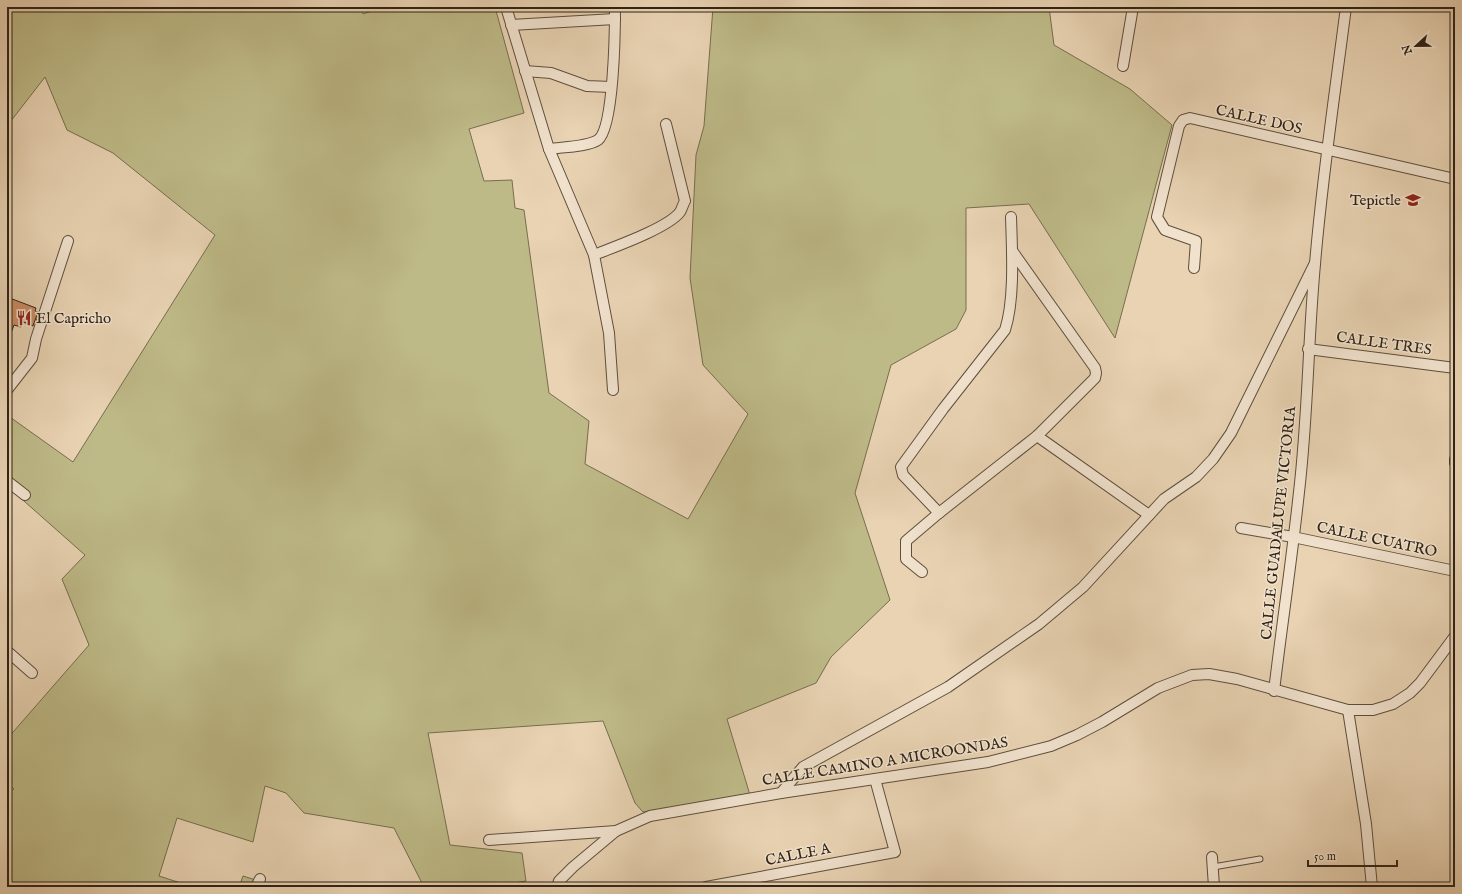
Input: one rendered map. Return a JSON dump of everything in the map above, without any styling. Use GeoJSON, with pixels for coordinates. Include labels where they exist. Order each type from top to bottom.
{"type":"FeatureCollection","features":[{"type":"Feature","properties":{"kind":"street"},"geometry":{"type":"LineString","coordinates":[[506,7],[549,149],[594,255],[609,333],[613,390]]}},
{"type":"Feature","properties":{"kind":"street"},"geometry":{"type":"LineString","coordinates":[[549,149],[588,144],[597,140],[603,134],[606,125],[612,87],[615,7]]}},
{"type":"Feature","properties":{"kind":"street"},"geometry":{"type":"LineString","coordinates":[[1123,66],[1132,7]]}},
{"type":"Feature","properties":{"kind":"street","name":"CALLE GUADALUPE VICTORIA"},"geometry":{"type":"LineString","coordinates":[[1274,690],[1299,492],[1305,432],[1308,349],[1315,263],[1327,150],[1346,7]]}},
{"type":"Feature","properties":{"kind":"street"},"geometry":{"type":"LineString","coordinates":[[511,25],[615,19]]}},
{"type":"Feature","properties":{"kind":"street"},"geometry":{"type":"LineString","coordinates":[[526,71],[551,72],[586,86],[612,87]]}},
{"type":"Feature","properties":{"kind":"street","name":"CALLE DOS"},"geometry":{"type":"LineString","coordinates":[[1194,268],[1196,241],[1165,230],[1157,216],[1179,126],[1184,120],[1190,118],[1455,179]]}},
{"type":"Feature","properties":{"kind":"street"},"geometry":{"type":"LineString","coordinates":[[594,255],[650,231],[670,221],[681,212],[685,201],[666,124]]}},
{"type":"Feature","properties":{"kind":"street"},"geometry":{"type":"LineString","coordinates":[[939,513],[902,475],[901,467],[1005,330],[1008,322],[1013,252],[1011,217]]}},
{"type":"Feature","properties":{"kind":"street"},"geometry":{"type":"LineString","coordinates":[[7,390],[32,358],[36,338],[68,241]]}},
{"type":"Feature","properties":{"kind":"street"},"geometry":{"type":"LineString","coordinates":[[922,572],[906,559],[906,541],[939,513],[1037,436],[1095,378],[1095,368],[1013,252]]}},
{"type":"Feature","properties":{"kind":"street","name":"CALLE GUADALUPE VICTORIA"},"geometry":{"type":"LineString","coordinates":[[781,793],[804,767],[948,687],[1039,624],[1084,586],[1164,499],[1196,477],[1213,459],[1231,433],[1315,263]]}},
{"type":"Feature","properties":{"kind":"street","name":"CALLE TRES"},"geometry":{"type":"LineString","coordinates":[[1308,349],[1455,368]]}},
{"type":"Feature","properties":{"kind":"street"},"geometry":{"type":"LineString","coordinates":[[1037,436],[1149,515]]}},
{"type":"Feature","properties":{"kind":"street"},"geometry":{"type":"LineString","coordinates":[[1455,458],[1455,463]]}},
{"type":"Feature","properties":{"kind":"street"},"geometry":{"type":"LineString","coordinates":[[7,481],[25,495]]}},
{"type":"Feature","properties":{"kind":"street","name":"CALLE CUATRO"},"geometry":{"type":"LineString","coordinates":[[1241,528],[1293,537],[1455,571]]}},
{"type":"Feature","properties":{"kind":"street","name":"CALLE CAMINO A MICROONDAS"},"geometry":{"type":"LineString","coordinates":[[557,887],[559,881],[573,867],[616,832],[650,816],[781,793],[988,762],[1051,746],[1090,728],[1158,688],[1192,675],[1209,674],[1237,679],[1348,710],[1373,710],[1393,704],[1410,693],[1420,683],[1455,636]]}},
{"type":"Feature","properties":{"kind":"street"},"geometry":{"type":"LineString","coordinates":[[7,651],[32,673]]}},
{"type":"Feature","properties":{"kind":"street"},"geometry":{"type":"LineString","coordinates":[[1348,710],[1366,824],[1372,887]]}},
{"type":"Feature","properties":{"kind":"street","name":"CALLE A"},"geometry":{"type":"LineString","coordinates":[[706,887],[895,852],[876,779]]}},
{"type":"Feature","properties":{"kind":"street"},"geometry":{"type":"LineString","coordinates":[[489,840],[616,832]]}},
{"type":"Feature","properties":{"kind":"street"},"geometry":{"type":"LineString","coordinates":[[1212,862],[1214,887]]}},
{"type":"Feature","properties":{"kind":"street"},"geometry":{"type":"LineString","coordinates":[[737,881],[748,887]]}},
{"type":"Feature","properties":{"kind":"lane"},"geometry":{"type":"LineString","coordinates":[[1212,862],[1260,860]]}},
{"type":"Feature","properties":{"kind":"shaded area"},"geometry":{"type":"Polygon","coordinates":[[[7,7],[361,7],[363,14],[383,7],[495,7],[524,113],[469,129],[484,181],[512,180],[515,208],[524,210],[549,393],[589,421],[585,464],[688,519],[748,414],[703,365],[690,278],[696,155],[704,126],[713,7],[1049,7],[1054,45],[1130,89],[1172,125],[1115,338],[1029,204],[966,208],[966,310],[956,329],[891,365],[855,493],[890,600],[831,657],[816,683],[727,719],[750,795],[643,812],[635,803],[603,721],[428,733],[450,845],[522,853],[526,881],[490,887],[424,887],[394,828],[304,813],[286,793],[265,786],[253,842],[177,818],[159,876],[193,887],[7,887],[7,794],[14,789],[7,783],[7,739],[89,645],[62,579],[85,555],[7,486],[7,415],[73,462],[215,235],[113,153],[67,130],[45,77],[7,126],[7,7]]]}},
{"type":"Feature","properties":{"kind":"shaded area"},"geometry":{"type":"Polygon","coordinates":[[[243,876],[278,887],[239,887],[243,876]]]}},
{"type":"Feature","properties":{"kind":"building","name":"El Capricho"},"geometry":{"type":"Polygon","coordinates":[[[7,297],[36,308],[35,311],[38,312],[33,326],[23,322],[21,327],[14,325],[8,341],[7,341],[7,297]]]}},
{"type":"Feature","properties":{"kind":"place","name":"Tepictle"},"geometry":{"type":"Point","coordinates":[1413,200]}},
{"type":"Feature","properties":{"kind":"place","name":"El Capricho"},"geometry":{"type":"Point","coordinates":[24,318]}}]}
